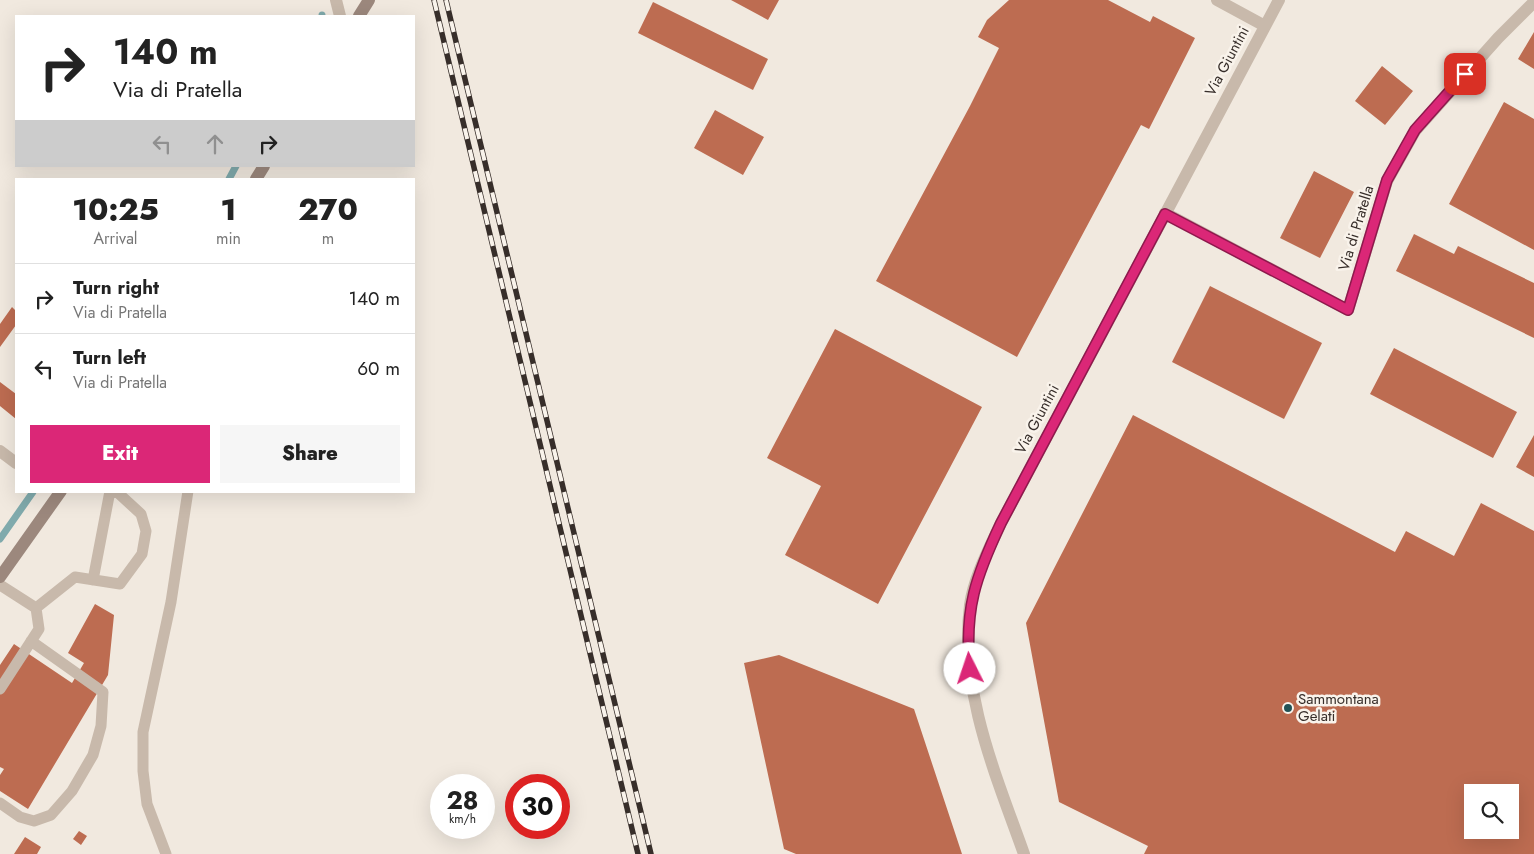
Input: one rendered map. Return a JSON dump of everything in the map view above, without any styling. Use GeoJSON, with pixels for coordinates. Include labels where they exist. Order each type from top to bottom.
{"type":"FeatureCollection","features":[{"type":"Feature","properties":{"kind":"street"},"geometry":{"type":"LineString","coordinates":[[336,0],[340,15]]}},
{"type":"Feature","properties":{"kind":"street"},"geometry":{"type":"LineString","coordinates":[[360,15],[369,0]]}},
{"type":"Feature","properties":{"kind":"street","name":"Via Giuntini"},"geometry":{"type":"LineString","coordinates":[[1217,0],[1265,26]]}},
{"type":"Feature","properties":{"kind":"street","name":"Via Giuntini"},"geometry":{"type":"LineString","coordinates":[[1024,854],[988,751],[975,700],[968,631],[970,604],[976,582],[1001,523],[1279,0]]}},
{"type":"Feature","properties":{"kind":"street","name":"Via di Pratella"},"geometry":{"type":"LineString","coordinates":[[1165,214],[1348,310],[1387,180],[1415,130],[1498,38],[1534,2]]}},
{"type":"Feature","properties":{"kind":"street"},"geometry":{"type":"LineString","coordinates":[[257,178],[263,167]]}},
{"type":"Feature","properties":{"kind":"street"},"geometry":{"type":"LineString","coordinates":[[0,451],[15,462]]}},
{"type":"Feature","properties":{"kind":"street"},"geometry":{"type":"LineString","coordinates":[[0,576],[58,493]]}},
{"type":"Feature","properties":{"kind":"lane"},"geometry":{"type":"LineString","coordinates":[[93,580],[110,493]]}},
{"type":"Feature","properties":{"kind":"lane"},"geometry":{"type":"LineString","coordinates":[[36,608],[75,577],[120,584],[142,554],[146,531],[141,514],[118,493]]}},
{"type":"Feature","properties":{"kind":"lane"},"geometry":{"type":"LineString","coordinates":[[166,854],[147,804],[143,772],[143,732],[171,602],[188,493]]}},
{"type":"Feature","properties":{"kind":"lane"},"geometry":{"type":"LineString","coordinates":[[0,585],[36,608],[39,629],[0,689]]}},
{"type":"Feature","properties":{"kind":"lane"},"geometry":{"type":"LineString","coordinates":[[0,803],[20,817],[34,821],[51,815],[72,791],[93,755],[101,726],[104,692],[31,641]]}},
{"type":"Feature","properties":{"kind":"building"},"geometry":{"type":"Polygon","coordinates":[[[731,0],[779,0],[768,20],[731,0]]]}},
{"type":"Feature","properties":{"kind":"building"},"geometry":{"type":"Polygon","coordinates":[[[1009,0],[1108,0],[1150,22],[1153,16],[1195,38],[1149,129],[1141,125],[1017,357],[876,281],[999,48],[978,37],[987,20],[1009,0]]]}},
{"type":"Feature","properties":{"kind":"building"},"geometry":{"type":"Polygon","coordinates":[[[653,2],[768,59],[753,90],[638,33],[653,2]]]}},
{"type":"Feature","properties":{"kind":"building"},"geometry":{"type":"Polygon","coordinates":[[[1534,32],[1534,69],[1518,59],[1534,32]]]}},
{"type":"Feature","properties":{"kind":"building"},"geometry":{"type":"Polygon","coordinates":[[[1382,66],[1413,91],[1385,125],[1355,101],[1382,66]]]}},
{"type":"Feature","properties":{"kind":"building"},"geometry":{"type":"Polygon","coordinates":[[[1504,102],[1534,119],[1534,250],[1449,204],[1504,102]]]}},
{"type":"Feature","properties":{"kind":"building"},"geometry":{"type":"Polygon","coordinates":[[[715,110],[764,137],[743,175],[694,148],[715,110]]]}},
{"type":"Feature","properties":{"kind":"building"},"geometry":{"type":"Polygon","coordinates":[[[1314,171],[1354,192],[1320,258],[1280,238],[1314,171]]]}},
{"type":"Feature","properties":{"kind":"building"},"geometry":{"type":"Polygon","coordinates":[[[1414,234],[1454,254],[1458,246],[1534,283],[1534,338],[1396,271],[1414,234]]]}},
{"type":"Feature","properties":{"kind":"building"},"geometry":{"type":"Polygon","coordinates":[[[1210,286],[1322,343],[1284,419],[1172,362],[1210,286]]]}},
{"type":"Feature","properties":{"kind":"building"},"geometry":{"type":"Polygon","coordinates":[[[12,307],[15,310],[15,326],[0,347],[0,324],[12,307]]]}},
{"type":"Feature","properties":{"kind":"building"},"geometry":{"type":"Polygon","coordinates":[[[835,329],[982,407],[878,604],[785,555],[821,486],[767,458],[835,329]]]}},
{"type":"Feature","properties":{"kind":"building"},"geometry":{"type":"Polygon","coordinates":[[[1394,348],[1517,412],[1493,458],[1370,394],[1394,348]]]}},
{"type":"Feature","properties":{"kind":"building"},"geometry":{"type":"Polygon","coordinates":[[[0,382],[15,393],[15,418],[0,406],[0,382]]]}},
{"type":"Feature","properties":{"kind":"building","name":"Sammontana Gelati"},"geometry":{"type":"Polygon","coordinates":[[[1133,415],[1395,552],[1406,531],[1454,556],[1481,503],[1534,531],[1534,854],[1144,854],[1148,846],[1059,802],[1026,623],[1133,415]]]}},
{"type":"Feature","properties":{"kind":"building"},"geometry":{"type":"Polygon","coordinates":[[[1534,435],[1534,477],[1516,467],[1534,435]]]}},
{"type":"Feature","properties":{"kind":"building"},"geometry":{"type":"Polygon","coordinates":[[[95,604],[114,615],[108,675],[28,809],[0,791],[0,775],[4,769],[0,767],[0,665],[14,644],[72,683],[84,663],[68,653],[95,604]]]}},
{"type":"Feature","properties":{"kind":"building"},"geometry":{"type":"Polygon","coordinates":[[[779,655],[914,709],[962,854],[796,854],[784,849],[744,663],[779,655]]]}},
{"type":"Feature","properties":{"kind":"building"},"geometry":{"type":"Polygon","coordinates":[[[79,831],[87,836],[81,845],[73,839],[79,831]]]}},
{"type":"Feature","properties":{"kind":"building"},"geometry":{"type":"Polygon","coordinates":[[[25,837],[41,847],[37,854],[14,854],[25,837]]]}},
{"type":"Feature","properties":{"kind":"waterway"},"geometry":{"type":"LineString","coordinates":[[230,178],[235,167]]}},
{"type":"Feature","properties":{"kind":"waterway"},"geometry":{"type":"LineString","coordinates":[[0,539],[32,493]]}},
{"type":"Feature","properties":{"kind":"railway"},"geometry":{"type":"LineString","coordinates":[[434,0],[638,854]]}},
{"type":"Feature","properties":{"kind":"railway"},"geometry":{"type":"LineString","coordinates":[[446,0],[651,854]]}},
{"type":"Feature","properties":{"kind":"place","name":"Sammontana Gelati"},"geometry":{"type":"Point","coordinates":[1288,708]}},
{"type":"Feature","properties":{"kind":"route"},"geometry":{"type":"LineString","coordinates":[[970,669],[968,631],[970,604],[988,551],[1001,523],[1165,214],[1348,310],[1387,180],[1415,130],[1465,74]]}}]}
